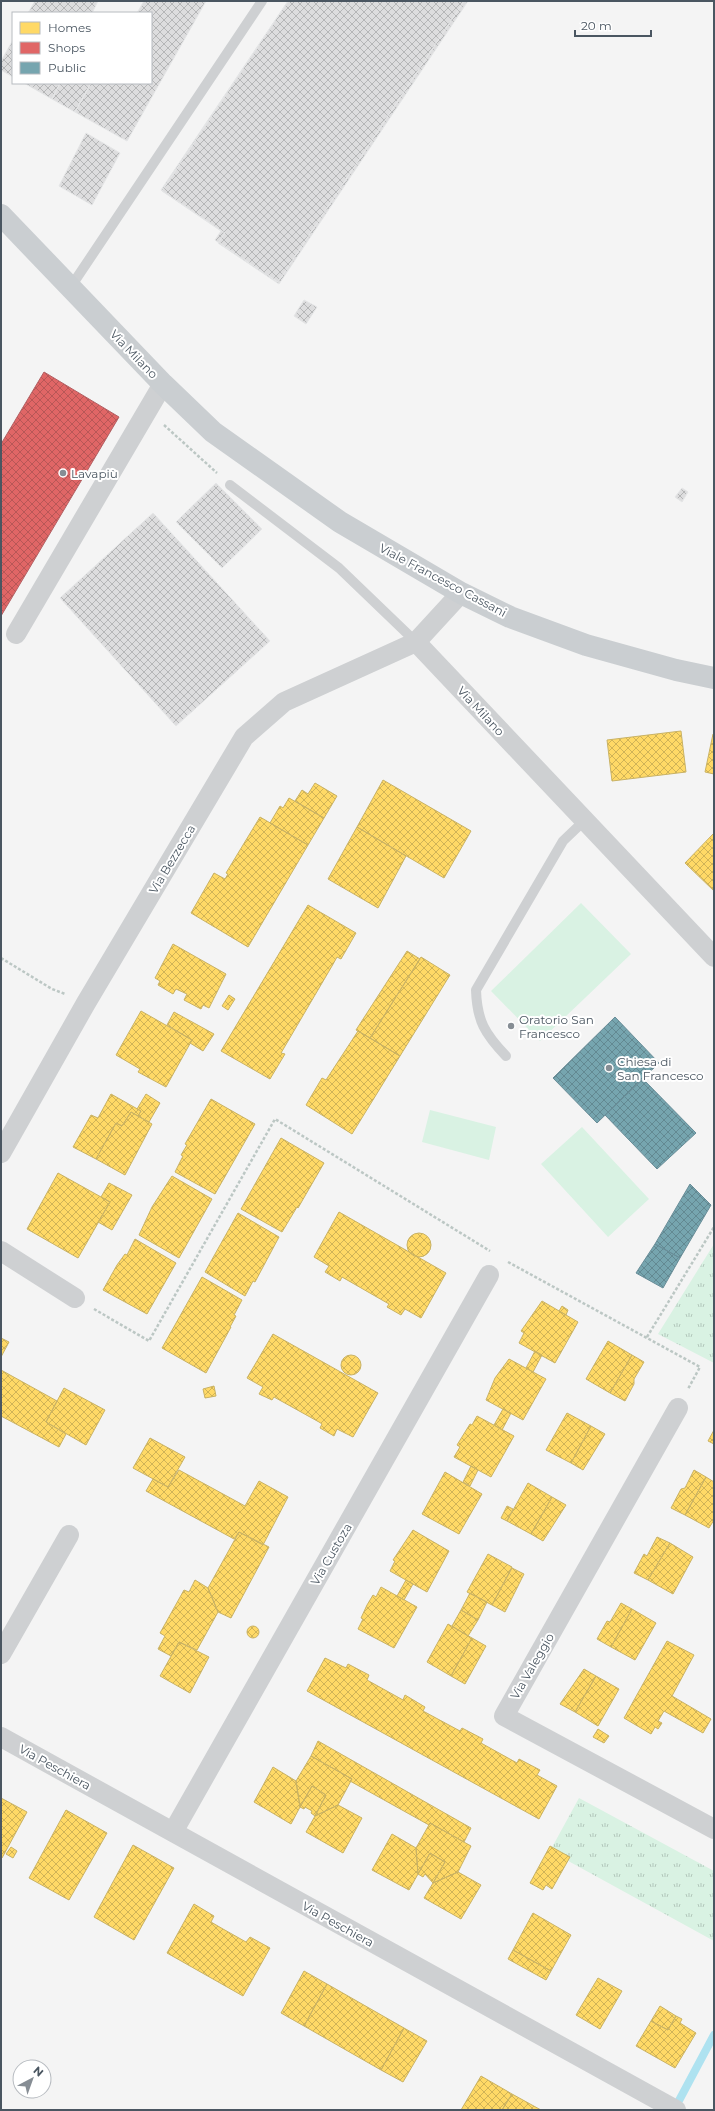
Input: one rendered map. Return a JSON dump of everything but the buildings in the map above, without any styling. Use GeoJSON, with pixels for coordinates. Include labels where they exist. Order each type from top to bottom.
{"type":"FeatureCollection","features":[{"type":"Feature","properties":{"kind":"main road","name":"Via Milano"},"geometry":{"type":"LineString","coordinates":[[1,215],[163,384],[213,432],[279,480]]}},
{"type":"Feature","properties":{"kind":"main road","name":"Viale Francesco Cassani"},"geometry":{"type":"LineString","coordinates":[[279,480],[340,522],[461,593],[510,617],[586,645],[676,670],[714,678]]}},
{"type":"Feature","properties":{"kind":"street"},"geometry":{"type":"LineString","coordinates":[[16,634],[163,384]]}},
{"type":"Feature","properties":{"kind":"street"},"geometry":{"type":"LineString","coordinates":[[416,642],[461,593]]}},
{"type":"Feature","properties":{"kind":"street","name":"Via Milano"},"geometry":{"type":"LineString","coordinates":[[416,642],[714,957]]}},
{"type":"Feature","properties":{"kind":"street","name":"Via Bezzecca"},"geometry":{"type":"LineString","coordinates":[[1,1153],[86,1002],[244,737],[284,702],[416,642]]}},
{"type":"Feature","properties":{"kind":"street"},"geometry":{"type":"LineString","coordinates":[[1,1251],[75,1298]]}},
{"type":"Feature","properties":{"kind":"street","name":"Via Custoza"},"geometry":{"type":"LineString","coordinates":[[173,1832],[489,1275]]}},
{"type":"Feature","properties":{"kind":"street","name":"Via Valeggio"},"geometry":{"type":"LineString","coordinates":[[678,1408],[504,1716],[714,1829]]}},
{"type":"Feature","properties":{"kind":"street"},"geometry":{"type":"LineString","coordinates":[[1,1654],[69,1535]]}},
{"type":"Feature","properties":{"kind":"street","name":"Via Peschiera"},"geometry":{"type":"LineString","coordinates":[[1,1737],[676,2110]]}},
{"type":"Feature","properties":{"kind":"lane"},"geometry":{"type":"LineString","coordinates":[[70,288],[262,1]]}},
{"type":"Feature","properties":{"kind":"lane","name":"Via Milano"},"geometry":{"type":"LineString","coordinates":[[230,485],[339,568],[416,642]]}},
{"type":"Feature","properties":{"kind":"lane"},"geometry":{"type":"LineString","coordinates":[[506,1056],[489,1039],[476,1011],[476,990],[563,841],[585,820]]}},
{"type":"Feature","properties":{"kind":"path"},"geometry":{"type":"LineString","coordinates":[[148,410],[230,485]]}},
{"type":"Feature","properties":{"kind":"path"},"geometry":{"type":"LineString","coordinates":[[1,958],[52,989],[86,1002]]}},
{"type":"Feature","properties":{"kind":"path"},"geometry":{"type":"LineString","coordinates":[[75,1298],[149,1341],[275,1119],[493,1253]]}},
{"type":"Feature","properties":{"kind":"path"},"geometry":{"type":"LineString","coordinates":[[647,1337],[714,1227]]}},
{"type":"Feature","properties":{"kind":"path"},"geometry":{"type":"LineString","coordinates":[[506,1261],[700,1367],[678,1408]]}},
{"type":"Feature","properties":{"kind":"green space"},"geometry":{"type":"Polygon","coordinates":[[[581,903],[631,954],[540,1041],[491,991],[581,903]]]}},
{"type":"Feature","properties":{"kind":"green space"},"geometry":{"type":"Polygon","coordinates":[[[430,1110],[496,1127],[489,1160],[422,1142],[430,1110]]]}},
{"type":"Feature","properties":{"kind":"green space"},"geometry":{"type":"Polygon","coordinates":[[[582,1127],[649,1199],[608,1237],[541,1164],[582,1127]]]}},
{"type":"Feature","properties":{"kind":"green space"},"geometry":{"type":"Polygon","coordinates":[[[714,1244],[714,1363],[658,1334],[714,1244]]]}},
{"type":"Feature","properties":{"kind":"green space"},"geometry":{"type":"Polygon","coordinates":[[[579,1798],[714,1871],[714,1941],[550,1851],[579,1798]]]}},
{"type":"Feature","properties":{"kind":"waterway"},"geometry":{"type":"LineString","coordinates":[[674,2110],[714,2035]]}},
{"type":"Feature","properties":{"kind":"place","name":"Lavapiù"},"geometry":{"type":"Point","coordinates":[63,473]}},
{"type":"Feature","properties":{"kind":"place","name":"Oratorio San Francesco"},"geometry":{"type":"Point","coordinates":[511,1026]}},
{"type":"Feature","properties":{"kind":"place","name":"Chiesa di San Francesco"},"geometry":{"type":"Point","coordinates":[609,1068]}}]}
